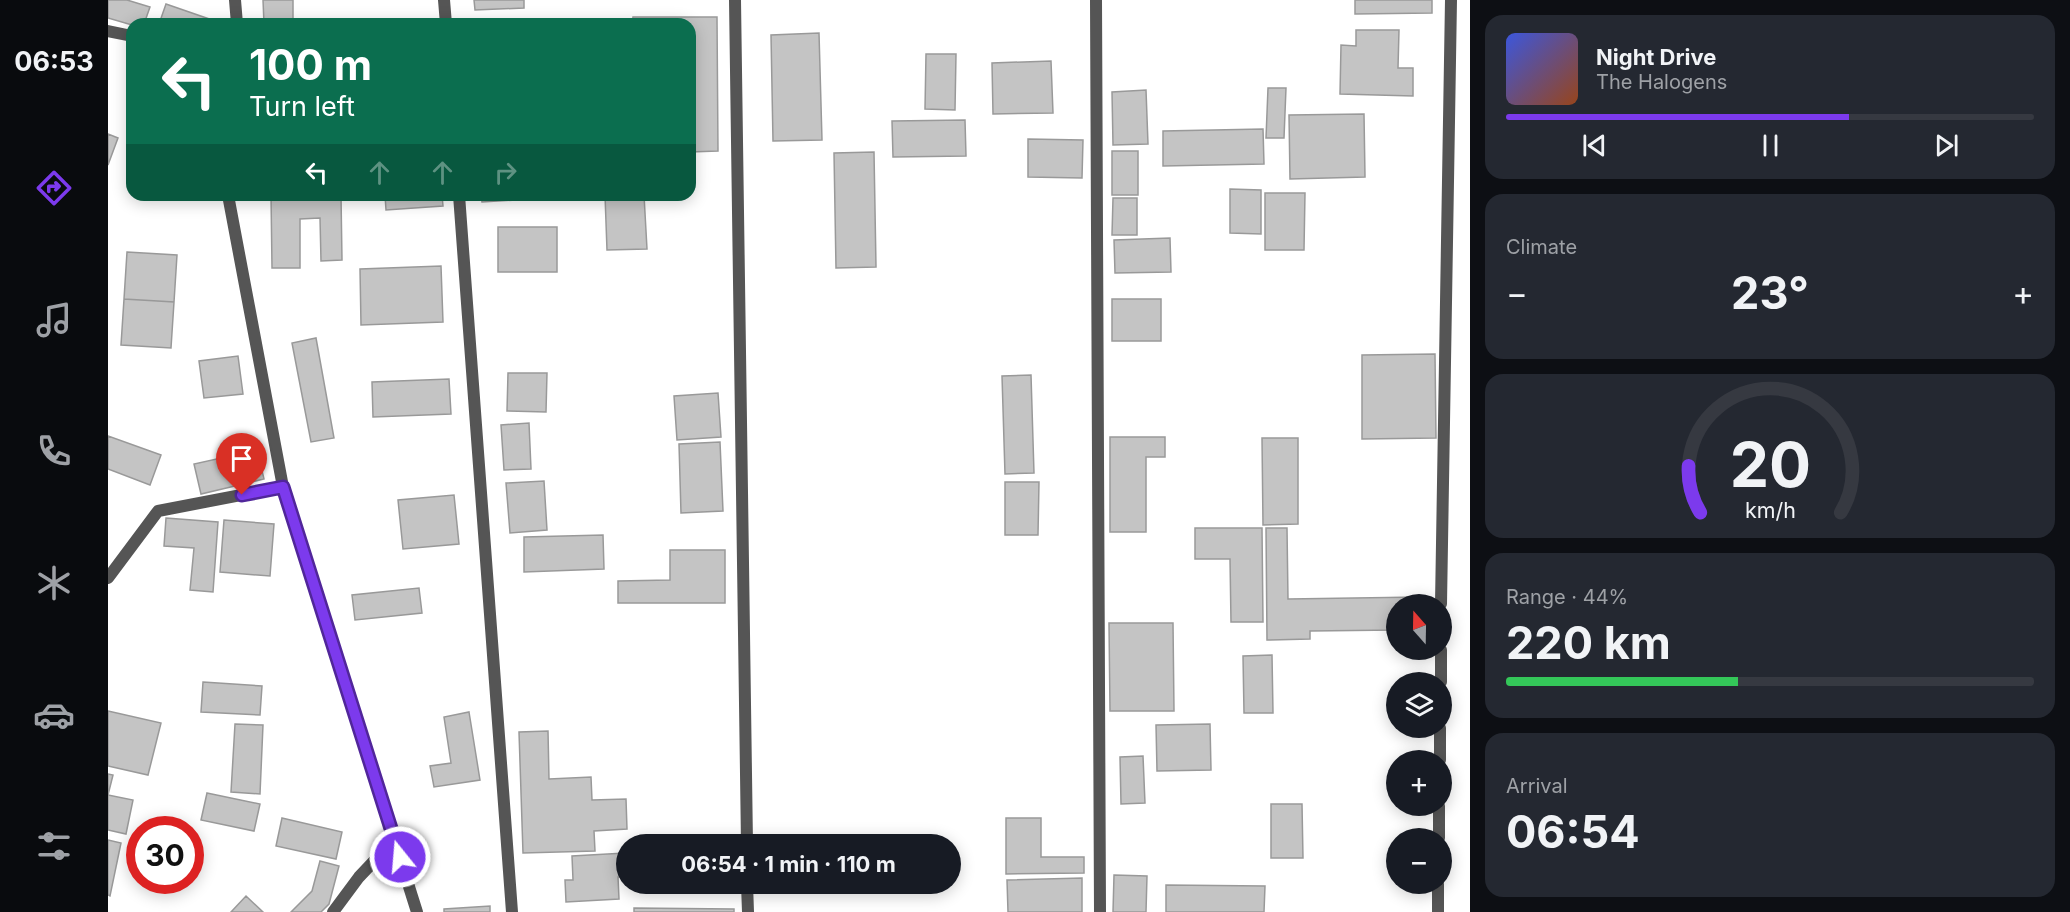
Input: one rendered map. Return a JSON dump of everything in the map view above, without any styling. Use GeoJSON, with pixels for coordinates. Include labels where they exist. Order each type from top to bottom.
{"type":"FeatureCollection","features":[{"type":"Feature","properties":{"kind":"street"},"geometry":{"type":"LineString","coordinates":[[235,0],[236,18]]}},
{"type":"Feature","properties":{"kind":"street"},"geometry":{"type":"LineString","coordinates":[[444,0],[446,18]]}},
{"type":"Feature","properties":{"kind":"street"},"geometry":{"type":"LineString","coordinates":[[735,0],[747,834]]}},
{"type":"Feature","properties":{"kind":"street"},"geometry":{"type":"LineString","coordinates":[[1096,0],[1100,912]]}},
{"type":"Feature","properties":{"kind":"street"},"geometry":{"type":"LineString","coordinates":[[1442,594],[1450,0]]}},
{"type":"Feature","properties":{"kind":"street"},"geometry":{"type":"LineString","coordinates":[[108,31],[126,35]]}},
{"type":"Feature","properties":{"kind":"street"},"geometry":{"type":"LineString","coordinates":[[229,201],[283,487],[417,912]]}},
{"type":"Feature","properties":{"kind":"street"},"geometry":{"type":"LineString","coordinates":[[459,201],[512,912]]}},
{"type":"Feature","properties":{"kind":"street"},"geometry":{"type":"LineString","coordinates":[[108,578],[158,511],[283,487]]}},
{"type":"Feature","properties":{"kind":"street"},"geometry":{"type":"LineString","coordinates":[[333,912],[359,877],[395,839]]}},
{"type":"Feature","properties":{"kind":"street"},"geometry":{"type":"LineString","coordinates":[[747,894],[747,912]]}},
{"type":"Feature","properties":{"kind":"street"},"geometry":{"type":"LineString","coordinates":[[1438,894],[1438,912]]}},
{"type":"Feature","properties":{"kind":"building"},"geometry":{"type":"Polygon","coordinates":[[[108,0],[127,0],[150,7],[146,18],[126,18],[126,23],[108,18],[108,0]]]}},
{"type":"Feature","properties":{"kind":"building"},"geometry":{"type":"Polygon","coordinates":[[[263,0],[293,0],[293,18],[264,18],[263,0]]]}},
{"type":"Feature","properties":{"kind":"building"},"geometry":{"type":"Polygon","coordinates":[[[474,0],[524,0],[524,8],[475,10],[474,0]]]}},
{"type":"Feature","properties":{"kind":"building"},"geometry":{"type":"Polygon","coordinates":[[[1355,0],[1432,0],[1432,13],[1355,14],[1355,0]]]}},
{"type":"Feature","properties":{"kind":"building"},"geometry":{"type":"Polygon","coordinates":[[[166,4],[206,18],[161,18],[166,4]]]}},
{"type":"Feature","properties":{"kind":"building"},"geometry":{"type":"Polygon","coordinates":[[[717,17],[718,151],[696,152],[696,18],[633,18],[717,17]]]}},
{"type":"Feature","properties":{"kind":"building"},"geometry":{"type":"Polygon","coordinates":[[[1356,30],[1399,30],[1398,68],[1413,68],[1413,96],[1340,94],[1341,45],[1356,46],[1356,30]]]}},
{"type":"Feature","properties":{"kind":"building"},"geometry":{"type":"Polygon","coordinates":[[[819,33],[822,140],[773,141],[771,35],[819,33]]]}},
{"type":"Feature","properties":{"kind":"building"},"geometry":{"type":"Polygon","coordinates":[[[926,54],[956,54],[955,110],[925,109],[926,54]]]}},
{"type":"Feature","properties":{"kind":"building"},"geometry":{"type":"Polygon","coordinates":[[[1051,61],[1053,113],[993,114],[992,63],[1051,61]]]}},
{"type":"Feature","properties":{"kind":"building"},"geometry":{"type":"Polygon","coordinates":[[[1268,88],[1286,88],[1284,138],[1266,138],[1268,88]]]}},
{"type":"Feature","properties":{"kind":"building"},"geometry":{"type":"Polygon","coordinates":[[[1146,90],[1148,144],[1113,145],[1112,92],[1146,90]]]}},
{"type":"Feature","properties":{"kind":"building"},"geometry":{"type":"Polygon","coordinates":[[[1364,114],[1365,177],[1290,179],[1289,115],[1364,114]]]}},
{"type":"Feature","properties":{"kind":"building"},"geometry":{"type":"Polygon","coordinates":[[[965,120],[966,156],[893,157],[892,121],[965,120]]]}},
{"type":"Feature","properties":{"kind":"building"},"geometry":{"type":"Polygon","coordinates":[[[1263,129],[1264,164],[1163,166],[1163,131],[1263,129]]]}},
{"type":"Feature","properties":{"kind":"building"},"geometry":{"type":"Polygon","coordinates":[[[108,134],[118,138],[108,165],[108,134]]]}},
{"type":"Feature","properties":{"kind":"building"},"geometry":{"type":"Polygon","coordinates":[[[1028,139],[1083,140],[1082,178],[1028,177],[1028,139]]]}},
{"type":"Feature","properties":{"kind":"building"},"geometry":{"type":"Polygon","coordinates":[[[1112,151],[1138,151],[1138,195],[1112,195],[1112,151]]]}},
{"type":"Feature","properties":{"kind":"building"},"geometry":{"type":"Polygon","coordinates":[[[874,152],[876,267],[836,268],[834,153],[874,152]]]}},
{"type":"Feature","properties":{"kind":"building"},"geometry":{"type":"Polygon","coordinates":[[[1230,189],[1261,190],[1261,234],[1230,233],[1230,189]]]}},
{"type":"Feature","properties":{"kind":"building"},"geometry":{"type":"Polygon","coordinates":[[[1265,193],[1305,193],[1304,250],[1265,250],[1265,193]]]}},
{"type":"Feature","properties":{"kind":"building"},"geometry":{"type":"Polygon","coordinates":[[[1113,198],[1137,198],[1137,235],[1112,235],[1113,198]]]}},
{"type":"Feature","properties":{"kind":"building"},"geometry":{"type":"Polygon","coordinates":[[[271,201],[341,201],[342,260],[321,261],[320,218],[300,219],[300,268],[272,268],[271,201]]]}},
{"type":"Feature","properties":{"kind":"building"},"geometry":{"type":"Polygon","coordinates":[[[385,201],[443,201],[443,206],[386,210],[385,201]]]}},
{"type":"Feature","properties":{"kind":"building"},"geometry":{"type":"Polygon","coordinates":[[[605,201],[644,201],[647,249],[607,250],[605,201]]]}},
{"type":"Feature","properties":{"kind":"building"},"geometry":{"type":"Polygon","coordinates":[[[498,227],[557,227],[557,272],[498,272],[498,227]]]}},
{"type":"Feature","properties":{"kind":"building"},"geometry":{"type":"Polygon","coordinates":[[[1170,238],[1171,272],[1115,273],[1114,240],[1170,238]]]}},
{"type":"Feature","properties":{"kind":"building"},"geometry":{"type":"Polygon","coordinates":[[[127,252],[177,255],[174,302],[124,299],[127,252]]]}},
{"type":"Feature","properties":{"kind":"building"},"geometry":{"type":"Polygon","coordinates":[[[441,266],[443,322],[361,325],[360,269],[441,266]]]}},
{"type":"Feature","properties":{"kind":"building"},"geometry":{"type":"Polygon","coordinates":[[[124,299],[174,302],[171,348],[121,345],[124,299]]]}},
{"type":"Feature","properties":{"kind":"building"},"geometry":{"type":"Polygon","coordinates":[[[1112,299],[1161,299],[1161,341],[1112,341],[1112,299]]]}},
{"type":"Feature","properties":{"kind":"building"},"geometry":{"type":"Polygon","coordinates":[[[316,338],[334,438],[311,442],[292,343],[316,338]]]}},
{"type":"Feature","properties":{"kind":"building"},"geometry":{"type":"Polygon","coordinates":[[[1435,354],[1436,438],[1362,439],[1362,355],[1435,354]]]}},
{"type":"Feature","properties":{"kind":"building"},"geometry":{"type":"Polygon","coordinates":[[[238,356],[243,394],[204,398],[199,361],[238,356]]]}},
{"type":"Feature","properties":{"kind":"building"},"geometry":{"type":"Polygon","coordinates":[[[508,373],[547,373],[546,412],[507,411],[508,373]]]}},
{"type":"Feature","properties":{"kind":"building"},"geometry":{"type":"Polygon","coordinates":[[[1031,375],[1034,473],[1005,474],[1002,376],[1031,375]]]}},
{"type":"Feature","properties":{"kind":"building"},"geometry":{"type":"Polygon","coordinates":[[[449,379],[451,414],[373,417],[372,382],[449,379]]]}},
{"type":"Feature","properties":{"kind":"building"},"geometry":{"type":"Polygon","coordinates":[[[718,393],[721,437],[677,440],[674,396],[718,393]]]}},
{"type":"Feature","properties":{"kind":"building"},"geometry":{"type":"Polygon","coordinates":[[[529,423],[531,469],[504,470],[501,425],[529,423]]]}},
{"type":"Feature","properties":{"kind":"building"},"geometry":{"type":"Polygon","coordinates":[[[108,436],[161,455],[150,485],[108,469],[108,436]]]}},
{"type":"Feature","properties":{"kind":"building"},"geometry":{"type":"Polygon","coordinates":[[[1110,437],[1165,437],[1165,457],[1146,457],[1146,532],[1110,532],[1110,437]]]}},
{"type":"Feature","properties":{"kind":"building"},"geometry":{"type":"Polygon","coordinates":[[[1262,438],[1298,438],[1298,524],[1263,525],[1262,438]]]}},
{"type":"Feature","properties":{"kind":"building"},"geometry":{"type":"Polygon","coordinates":[[[720,442],[723,511],[681,513],[679,444],[720,442]]]}},
{"type":"Feature","properties":{"kind":"building"},"geometry":{"type":"Polygon","coordinates":[[[257,450],[264,479],[201,494],[194,464],[257,450]]]}},
{"type":"Feature","properties":{"kind":"building"},"geometry":{"type":"Polygon","coordinates":[[[544,481],[547,530],[510,533],[506,483],[544,481]]]}},
{"type":"Feature","properties":{"kind":"building"},"geometry":{"type":"Polygon","coordinates":[[[1005,482],[1039,482],[1038,535],[1005,535],[1005,482]]]}},
{"type":"Feature","properties":{"kind":"building"},"geometry":{"type":"Polygon","coordinates":[[[454,495],[459,544],[403,549],[398,500],[454,495]]]}},
{"type":"Feature","properties":{"kind":"building"},"geometry":{"type":"Polygon","coordinates":[[[166,518],[218,522],[213,592],[190,590],[194,548],[164,546],[166,518]]]}},
{"type":"Feature","properties":{"kind":"building"},"geometry":{"type":"Polygon","coordinates":[[[224,520],[274,524],[270,576],[220,572],[224,520]]]}},
{"type":"Feature","properties":{"kind":"building"},"geometry":{"type":"Polygon","coordinates":[[[1195,528],[1262,528],[1263,622],[1231,622],[1230,559],[1195,559],[1195,528]]]}},
{"type":"Feature","properties":{"kind":"building"},"geometry":{"type":"Polygon","coordinates":[[[1266,528],[1287,528],[1288,599],[1386,598],[1386,630],[1310,631],[1310,639],[1267,640],[1266,528]]]}},
{"type":"Feature","properties":{"kind":"building"},"geometry":{"type":"Polygon","coordinates":[[[603,535],[604,569],[524,572],[524,537],[603,535]]]}},
{"type":"Feature","properties":{"kind":"building"},"geometry":{"type":"Polygon","coordinates":[[[670,550],[725,550],[725,603],[618,603],[618,581],[670,580],[670,550]]]}},
{"type":"Feature","properties":{"kind":"building"},"geometry":{"type":"Polygon","coordinates":[[[419,588],[422,613],[355,620],[352,595],[419,588]]]}},
{"type":"Feature","properties":{"kind":"building"},"geometry":{"type":"Polygon","coordinates":[[[1109,623],[1173,623],[1174,711],[1110,711],[1109,623]]]}},
{"type":"Feature","properties":{"kind":"building"},"geometry":{"type":"Polygon","coordinates":[[[1272,655],[1273,713],[1244,713],[1243,656],[1272,655]]]}},
{"type":"Feature","properties":{"kind":"building"},"geometry":{"type":"Polygon","coordinates":[[[203,682],[262,686],[260,715],[201,712],[203,682]]]}},
{"type":"Feature","properties":{"kind":"building"},"geometry":{"type":"Polygon","coordinates":[[[108,711],[161,723],[148,775],[108,766],[108,711]]]}},
{"type":"Feature","properties":{"kind":"building"},"geometry":{"type":"Polygon","coordinates":[[[469,712],[480,780],[434,787],[430,766],[451,763],[444,717],[469,712]]]}},
{"type":"Feature","properties":{"kind":"building"},"geometry":{"type":"Polygon","coordinates":[[[235,724],[263,725],[260,794],[231,792],[235,724]]]}},
{"type":"Feature","properties":{"kind":"building"},"geometry":{"type":"Polygon","coordinates":[[[1210,724],[1211,770],[1157,771],[1156,725],[1210,724]]]}},
{"type":"Feature","properties":{"kind":"building"},"geometry":{"type":"Polygon","coordinates":[[[548,731],[549,779],[591,777],[592,800],[626,799],[627,829],[594,831],[595,851],[523,853],[519,732],[548,731]]]}},
{"type":"Feature","properties":{"kind":"building"},"geometry":{"type":"Polygon","coordinates":[[[1143,756],[1145,803],[1121,804],[1120,757],[1143,756]]]}},
{"type":"Feature","properties":{"kind":"building"},"geometry":{"type":"Polygon","coordinates":[[[108,774],[113,775],[108,795],[108,774]]]}},
{"type":"Feature","properties":{"kind":"building"},"geometry":{"type":"Polygon","coordinates":[[[207,793],[260,804],[254,831],[204,821],[204,816],[202,816],[207,793]]]}},
{"type":"Feature","properties":{"kind":"building"},"geometry":{"type":"Polygon","coordinates":[[[108,795],[133,800],[130,816],[126,816],[126,834],[108,830],[108,795]]]}},
{"type":"Feature","properties":{"kind":"building"},"geometry":{"type":"Polygon","coordinates":[[[1271,804],[1302,804],[1303,858],[1271,858],[1271,804]]]}},
{"type":"Feature","properties":{"kind":"building"},"geometry":{"type":"Polygon","coordinates":[[[282,818],[342,832],[336,859],[276,846],[282,818]]]}},
{"type":"Feature","properties":{"kind":"building"},"geometry":{"type":"Polygon","coordinates":[[[1006,818],[1041,818],[1041,857],[1084,857],[1084,873],[1006,874],[1006,818]]]}},
{"type":"Feature","properties":{"kind":"building"},"geometry":{"type":"Polygon","coordinates":[[[108,840],[121,843],[110,896],[108,895],[108,840]]]}},
{"type":"Feature","properties":{"kind":"building"},"geometry":{"type":"Polygon","coordinates":[[[616,854],[616,894],[619,894],[619,899],[566,902],[565,880],[573,880],[572,856],[616,854]]]}},
{"type":"Feature","properties":{"kind":"building"},"geometry":{"type":"Polygon","coordinates":[[[320,861],[339,866],[329,904],[321,912],[291,912],[312,891],[320,861]]]}},
{"type":"Feature","properties":{"kind":"building"},"geometry":{"type":"Polygon","coordinates":[[[1114,875],[1147,876],[1146,912],[1113,912],[1114,875]]]}},
{"type":"Feature","properties":{"kind":"building"},"geometry":{"type":"Polygon","coordinates":[[[1082,878],[1082,912],[1008,912],[1007,880],[1082,878]]]}},
{"type":"Feature","properties":{"kind":"building"},"geometry":{"type":"Polygon","coordinates":[[[1166,885],[1265,886],[1264,912],[1166,912],[1166,885]]]}},
{"type":"Feature","properties":{"kind":"building"},"geometry":{"type":"Polygon","coordinates":[[[246,896],[263,912],[231,912],[246,896]]]}},
{"type":"Feature","properties":{"kind":"building"},"geometry":{"type":"Polygon","coordinates":[[[490,906],[490,912],[444,912],[444,909],[490,906]]]}},
{"type":"Feature","properties":{"kind":"building"},"geometry":{"type":"Polygon","coordinates":[[[634,908],[734,909],[734,912],[634,912],[634,908]]]}},
{"type":"Feature","properties":{"kind":"route"},"geometry":{"type":"LineString","coordinates":[[242,495],[283,487],[400,857]]}}]}
